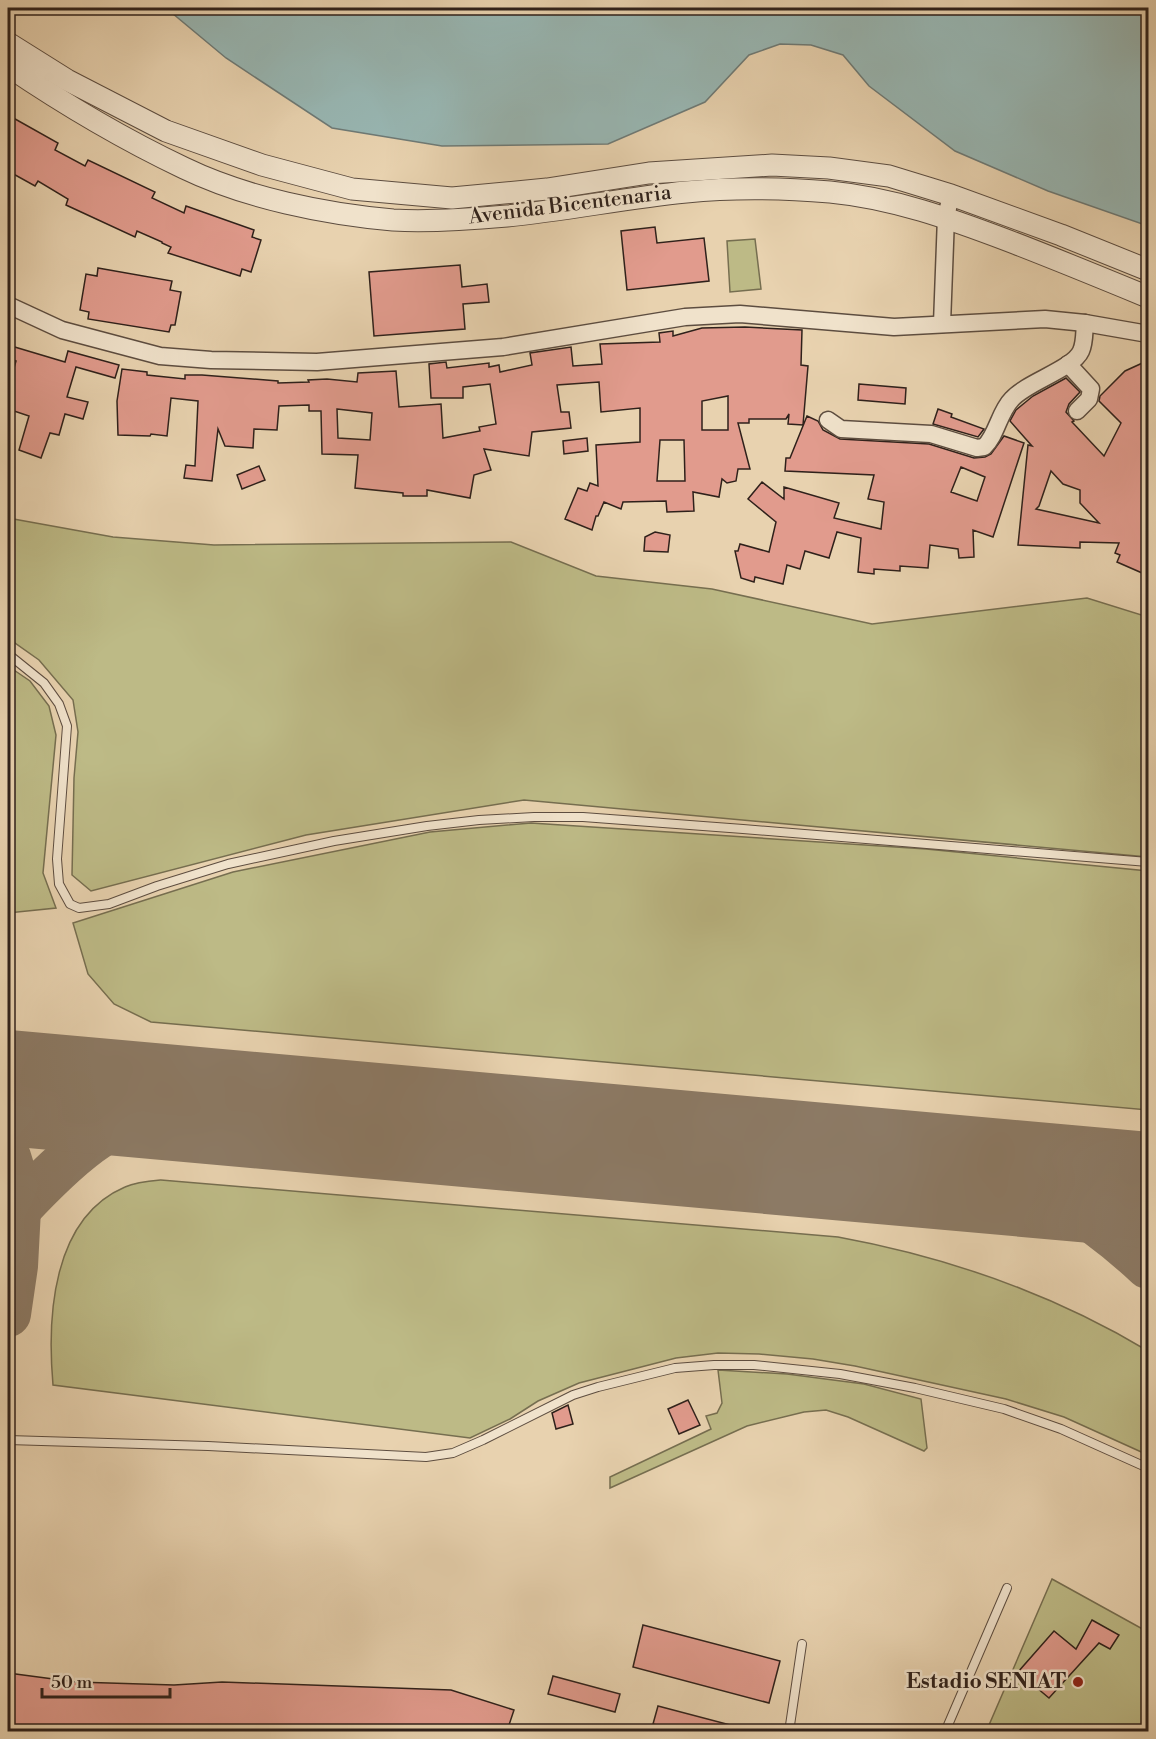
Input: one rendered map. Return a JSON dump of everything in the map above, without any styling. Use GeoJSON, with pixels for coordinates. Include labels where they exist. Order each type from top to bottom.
{"type":"FeatureCollection","features":[{"type":"Feature","properties":{"kind":"street","name":"Avenida Bicentenaria"},"geometry":{"type":"LineString","coordinates":[[8,43],[67,80],[166,131],[262,165],[352,189],[452,198],[547,189],[649,173],[772,165],[829,168],[889,176],[951,195],[1149,270]]}},
{"type":"Feature","properties":{"kind":"street","name":"Avenida Bicentenaria"},"geometry":{"type":"LineString","coordinates":[[8,66],[116,132],[186,169],[245,191],[341,214],[396,220],[507,216],[675,193],[729,189],[831,192],[881,200],[946,217],[1149,297]]}},
{"type":"Feature","properties":{"kind":"street"},"geometry":{"type":"LineString","coordinates":[[942,324],[946,217],[951,195]]}},
{"type":"Feature","properties":{"kind":"street"},"geometry":{"type":"LineString","coordinates":[[8,305],[62,330],[160,356],[211,360],[317,362],[503,347],[685,317],[740,314],[894,327],[1045,319],[1149,334]]}},
{"type":"Feature","properties":{"kind":"street"},"geometry":{"type":"LineString","coordinates":[[828,420],[841,429],[942,435],[977,448],[984,447],[989,443],[1010,400],[1020,391],[1068,364],[1080,353],[1085,323]]}},
{"type":"Feature","properties":{"kind":"street"},"geometry":{"type":"LineString","coordinates":[[1068,364],[1091,389],[1089,399],[1077,411]]}},
{"type":"Feature","properties":{"kind":"lane"},"geometry":{"type":"LineString","coordinates":[[8,654],[44,683],[59,704],[67,726],[57,859],[59,884],[70,904],[78,908],[109,904],[228,864],[334,841],[427,826],[534,817],[583,817],[1149,862]]}},
{"type":"Feature","properties":{"kind":"lane"},"geometry":{"type":"LineString","coordinates":[[8,1440],[208,1446],[426,1457],[453,1453],[573,1395],[598,1387],[675,1368],[754,1365],[840,1374],[915,1388],[1004,1409],[1061,1429],[1149,1468]]}},
{"type":"Feature","properties":{"kind":"lane"},"geometry":{"type":"LineString","coordinates":[[945,1731],[1007,1588]]}},
{"type":"Feature","properties":{"kind":"lane"},"geometry":{"type":"LineString","coordinates":[[789,1731],[802,1644]]}},
{"type":"Feature","properties":{"kind":"shaded area"},"geometry":{"type":"Polygon","coordinates":[[[755,239],[761,289],[730,292],[727,241],[755,239]]]}},
{"type":"Feature","properties":{"kind":"shaded area"},"geometry":{"type":"Polygon","coordinates":[[[8,518],[113,537],[214,545],[511,542],[596,576],[712,589],[872,624],[1087,598],[1148,617],[1148,857],[524,800],[306,835],[91,891],[72,875],[74,778],[78,732],[73,700],[39,660],[8,638],[8,518]]]}},
{"type":"Feature","properties":{"kind":"shaded area"},"geometry":{"type":"Polygon","coordinates":[[[8,666],[30,681],[49,706],[56,735],[43,873],[56,908],[8,913],[8,666]]]}},
{"type":"Feature","properties":{"kind":"shaded area"},"geometry":{"type":"Polygon","coordinates":[[[531,823],[926,849],[1148,871],[1148,1110],[151,1022],[114,1004],[88,974],[73,923],[233,872],[430,832],[531,823]]]}},
{"type":"Feature","properties":{"kind":"shaded area"},"geometry":{"type":"Polygon","coordinates":[[[161,1180],[838,1237],[919,1255],[1037,1295],[1075,1312],[1148,1351],[1148,1455],[1064,1417],[1006,1399],[855,1366],[759,1354],[718,1353],[676,1358],[579,1383],[538,1401],[510,1419],[470,1438],[53,1385],[51,1330],[54,1301],[59,1272],[69,1245],[82,1221],[101,1202],[129,1185],[161,1180]]]}},
{"type":"Feature","properties":{"kind":"shaded area"},"geometry":{"type":"Polygon","coordinates":[[[718,1370],[787,1374],[864,1384],[921,1399],[927,1448],[924,1451],[848,1417],[826,1410],[804,1412],[747,1426],[610,1488],[610,1477],[711,1429],[706,1416],[717,1413],[722,1403],[718,1370]]]}},
{"type":"Feature","properties":{"kind":"shaded area","name":"Estadio SENIAT"},"geometry":{"type":"Polygon","coordinates":[[[1052,1579],[1148,1632],[1148,1731],[986,1732],[1052,1579]]]}},
{"type":"Feature","properties":{"kind":"water"},"geometry":{"type":"Polygon","coordinates":[[[166,8],[1148,8],[1148,226],[1048,191],[955,151],[869,86],[843,55],[811,45],[780,44],[749,55],[705,102],[608,144],[442,146],[332,128],[226,58],[166,8]]]}},
{"type":"Feature","properties":{"kind":"building"},"geometry":{"type":"Polygon","coordinates":[[[8,115],[58,143],[55,150],[85,166],[88,160],[155,192],[152,198],[184,213],[186,206],[254,230],[252,237],[261,240],[251,272],[242,269],[240,276],[168,253],[171,247],[162,242],[137,231],[135,237],[66,205],[68,199],[38,181],[35,186],[8,171],[8,115]]]}},
{"type":"Feature","properties":{"kind":"building"},"geometry":{"type":"Polygon","coordinates":[[[655,227],[657,243],[704,238],[709,281],[627,290],[621,231],[655,227]]]}},
{"type":"Feature","properties":{"kind":"building"},"geometry":{"type":"Polygon","coordinates":[[[460,265],[462,287],[487,284],[489,302],[463,304],[465,329],[374,336],[369,272],[460,265]]]}},
{"type":"Feature","properties":{"kind":"building"},"geometry":{"type":"Polygon","coordinates":[[[98,268],[172,281],[170,290],[181,292],[175,325],[171,325],[169,332],[88,319],[89,312],[80,310],[86,274],[97,276],[98,268]]]}},
{"type":"Feature","properties":{"kind":"building"},"geometry":{"type":"Polygon","coordinates":[[[745,327],[802,330],[801,365],[808,366],[803,425],[788,424],[789,414],[786,419],[749,419],[749,423],[738,423],[750,469],[738,469],[736,481],[727,483],[722,479],[719,497],[693,492],[694,511],[667,512],[666,501],[623,502],[621,509],[604,502],[596,516],[592,530],[565,519],[578,488],[587,491],[590,483],[598,486],[596,445],[640,442],[640,408],[601,412],[599,382],[557,385],[561,412],[569,412],[571,428],[532,432],[529,456],[484,449],[491,470],[474,475],[470,498],[427,490],[427,496],[403,496],[403,493],[355,488],[358,455],[322,454],[321,411],[309,411],[309,405],[279,406],[277,430],[254,429],[253,448],[225,446],[218,429],[212,481],[184,478],[186,465],[195,466],[198,401],[171,398],[167,436],[118,435],[117,401],[122,369],[147,372],[147,375],[185,379],[185,375],[202,375],[278,381],[278,383],[327,379],[357,382],[358,373],[396,371],[399,407],[441,404],[443,438],[480,431],[479,427],[496,424],[490,384],[463,387],[463,398],[431,398],[429,364],[446,362],[447,368],[489,363],[489,367],[499,365],[500,372],[532,365],[530,353],[571,347],[573,366],[602,364],[600,344],[660,342],[659,333],[673,331],[673,336],[702,328],[745,327]],[[728,396],[702,401],[702,430],[728,430],[728,396]],[[337,409],[338,438],[370,440],[372,413],[337,409]],[[660,440],[657,481],[685,481],[684,440],[660,440]]]}},
{"type":"Feature","properties":{"kind":"building"},"geometry":{"type":"Polygon","coordinates":[[[8,345],[65,362],[68,351],[119,365],[115,378],[76,367],[67,397],[88,402],[83,419],[65,414],[59,435],[50,433],[41,458],[19,450],[29,416],[8,409],[8,398],[13,383],[10,382],[16,361],[8,358],[8,345]]]}},
{"type":"Feature","properties":{"kind":"building"},"geometry":{"type":"Polygon","coordinates":[[[1149,360],[1149,576],[1117,562],[1120,555],[1115,553],[1119,543],[1080,542],[1080,548],[1018,545],[1028,445],[1032,446],[1010,421],[1016,410],[1033,396],[1066,378],[1080,392],[1069,404],[1066,412],[1074,421],[1072,422],[1104,456],[1121,423],[1099,401],[1100,396],[1125,371],[1149,360]],[[1051,471],[1036,509],[1099,523],[1080,503],[1080,490],[1063,484],[1051,471]]]}},
{"type":"Feature","properties":{"kind":"building"},"geometry":{"type":"Polygon","coordinates":[[[859,384],[906,388],[905,404],[858,400],[859,384]]]}},
{"type":"Feature","properties":{"kind":"building"},"geometry":{"type":"Polygon","coordinates":[[[938,409],[952,414],[951,417],[984,429],[978,437],[933,424],[938,409]]]}},
{"type":"Feature","properties":{"kind":"building"},"geometry":{"type":"Polygon","coordinates":[[[807,416],[818,421],[823,430],[840,439],[929,444],[974,458],[991,454],[1004,436],[1024,443],[993,537],[973,530],[974,557],[959,558],[958,549],[930,545],[928,568],[900,566],[900,571],[874,569],[874,574],[858,572],[861,538],[837,532],[829,558],[805,551],[800,569],[787,565],[783,584],[755,577],[754,582],[741,578],[735,551],[738,551],[740,544],[769,552],[776,522],[748,499],[762,482],[784,499],[784,487],[839,503],[834,518],[881,529],[884,502],[868,499],[874,475],[785,471],[786,458],[790,458],[807,416]],[[961,467],[951,492],[977,501],[985,477],[961,467]]]}},
{"type":"Feature","properties":{"kind":"building"},"geometry":{"type":"Polygon","coordinates":[[[587,438],[588,451],[564,454],[563,441],[587,438]]]}},
{"type":"Feature","properties":{"kind":"building"},"geometry":{"type":"Polygon","coordinates":[[[259,466],[265,480],[242,489],[237,475],[259,466]]]}},
{"type":"Feature","properties":{"kind":"building"},"geometry":{"type":"Polygon","coordinates":[[[655,532],[670,535],[668,552],[644,551],[645,537],[655,532]]]}},
{"type":"Feature","properties":{"kind":"building"},"geometry":{"type":"Polygon","coordinates":[[[688,1400],[700,1425],[679,1434],[668,1409],[688,1400]]]}},
{"type":"Feature","properties":{"kind":"building"},"geometry":{"type":"Polygon","coordinates":[[[568,1405],[573,1424],[556,1429],[552,1413],[568,1405]]]}},
{"type":"Feature","properties":{"kind":"building"},"geometry":{"type":"Polygon","coordinates":[[[1092,1620],[1119,1635],[1110,1649],[1099,1643],[1049,1698],[1018,1672],[1054,1631],[1076,1649],[1092,1620]]]}},
{"type":"Feature","properties":{"kind":"building"},"geometry":{"type":"Polygon","coordinates":[[[643,1625],[780,1661],[769,1703],[633,1667],[643,1625]]]}},
{"type":"Feature","properties":{"kind":"building"},"geometry":{"type":"Polygon","coordinates":[[[8,1673],[76,1682],[174,1685],[222,1682],[451,1690],[514,1710],[507,1731],[8,1731],[8,1673]]]}},
{"type":"Feature","properties":{"kind":"building"},"geometry":{"type":"Polygon","coordinates":[[[553,1676],[620,1694],[615,1712],[548,1694],[553,1676]]]}},
{"type":"Feature","properties":{"kind":"building"},"geometry":{"type":"Polygon","coordinates":[[[658,1706],[738,1727],[737,1731],[680,1731],[653,1724],[658,1706]]]}},
{"type":"Feature","properties":{"kind":"taxiway"},"geometry":{"type":"LineString","coordinates":[[8,1157],[17,1186],[18,1209],[52,1174],[89,1142],[130,1118],[177,1103]]}},
{"type":"Feature","properties":{"kind":"taxiway"},"geometry":{"type":"LineString","coordinates":[[987,1175],[1021,1184],[1055,1197],[1112,1235],[1148,1266]]}},
{"type":"Feature","properties":{"kind":"taxiway"},"geometry":{"type":"LineString","coordinates":[[8,1314],[15,1266],[18,1209]]}},
{"type":"Feature","properties":{"kind":"runway"},"geometry":{"type":"LineString","coordinates":[[8,1088],[1148,1190]]}},
{"type":"Feature","properties":{"kind":"place","name":"Estadio SENIAT"},"geometry":{"type":"Point","coordinates":[1078,1682]}}]}
